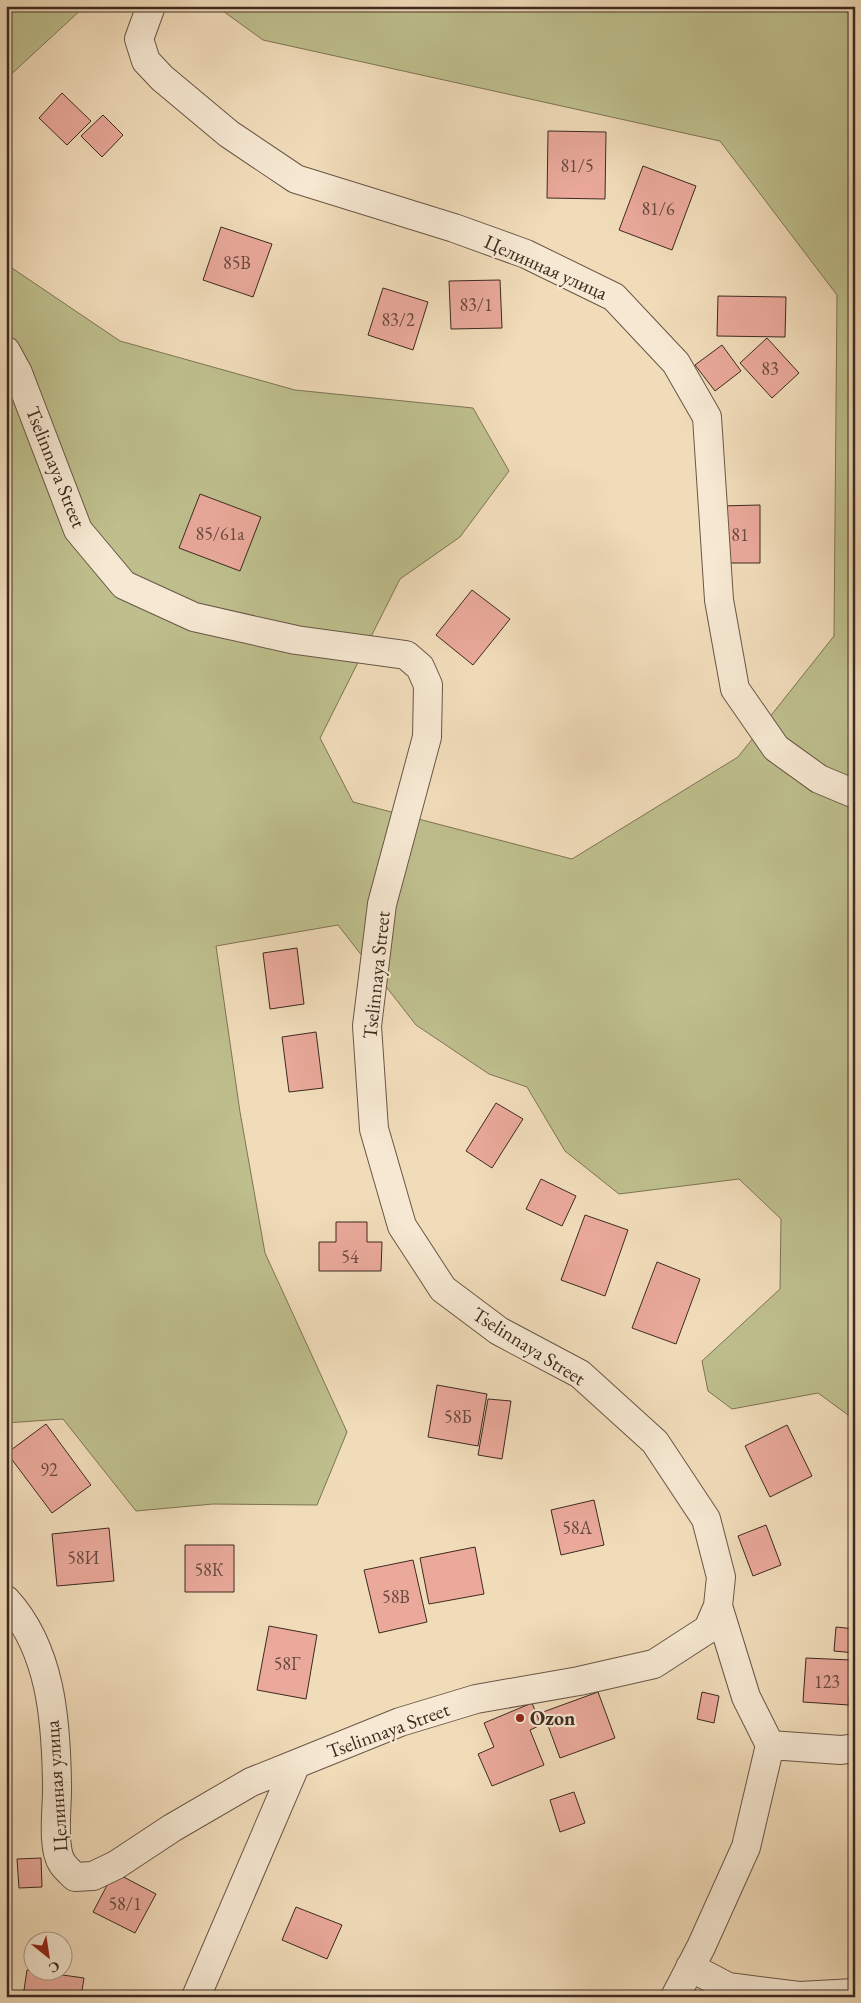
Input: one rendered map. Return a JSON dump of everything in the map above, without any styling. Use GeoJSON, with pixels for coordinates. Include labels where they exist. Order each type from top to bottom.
{"type":"FeatureCollection","features":[{"type":"Feature","properties":{"kind":"street","name":"Целинная улица"},"geometry":{"type":"LineString","coordinates":[[151,6],[139,39],[146,62],[162,78],[229,134],[296,179],[454,228],[526,254],[614,297],[676,363],[707,417],[719,600],[735,689],[776,748],[820,778],[855,794]]}},
{"type":"Feature","properties":{"kind":"street","name":"Tselinnaya Street"},"geometry":{"type":"LineString","coordinates":[[6,351],[18,373],[78,530],[124,585],[194,617],[296,640],[406,655],[420,667],[428,685],[427,737],[382,904],[367,1026],[374,1129],[402,1226],[443,1289],[499,1331],[580,1374],[655,1442],[706,1519],[721,1577],[718,1606],[708,1629],[654,1664],[579,1681],[476,1699],[400,1722],[296,1764]]}},
{"type":"Feature","properties":{"kind":"street","name":"Целинная улица"},"geometry":{"type":"LineString","coordinates":[[6,1600],[14,1608],[37,1649],[49,1684],[57,1782],[57,1842],[61,1862],[74,1877],[92,1876],[116,1865],[172,1828],[251,1782],[296,1764]]}},
{"type":"Feature","properties":{"kind":"street"},"geometry":{"type":"LineString","coordinates":[[675,1997],[746,1847],[770,1745],[746,1697],[718,1606]]}},
{"type":"Feature","properties":{"kind":"street"},"geometry":{"type":"LineString","coordinates":[[770,1745],[841,1750],[855,1748]]}},
{"type":"Feature","properties":{"kind":"street"},"geometry":{"type":"LineString","coordinates":[[196,1997],[296,1764]]}},
{"type":"Feature","properties":{"kind":"street"},"geometry":{"type":"LineString","coordinates":[[690,1967],[728,1987],[799,1996],[855,1993]]}},
{"type":"Feature","properties":{"kind":"green space"},"geometry":{"type":"Polygon","coordinates":[[[6,6],[85,6],[6,79],[6,6]]]}},
{"type":"Feature","properties":{"kind":"green space"},"geometry":{"type":"Polygon","coordinates":[[[216,6],[855,6],[855,1420],[818,1393],[732,1409],[708,1391],[702,1361],[780,1289],[781,1219],[739,1179],[619,1194],[565,1151],[527,1087],[489,1074],[416,1025],[338,925],[216,946],[240,1112],[265,1253],[347,1432],[317,1505],[213,1504],[136,1511],[63,1419],[6,1423],[6,264],[120,341],[295,390],[473,408],[509,471],[460,537],[400,579],[320,738],[353,802],[572,859],[738,757],[834,636],[837,295],[720,141],[263,40],[216,6]]]}},
{"type":"Feature","properties":{"kind":"building"},"geometry":{"type":"Polygon","coordinates":[[[62,93],[91,121],[67,145],[39,118],[62,93]]]}},
{"type":"Feature","properties":{"kind":"building"},"geometry":{"type":"Polygon","coordinates":[[[103,115],[123,135],[102,157],[81,136],[103,115]]]}},
{"type":"Feature","properties":{"kind":"building"},"geometry":{"type":"Polygon","coordinates":[[[548,131],[606,132],[605,199],[547,198],[548,131]]]}},
{"type":"Feature","properties":{"kind":"building"},"geometry":{"type":"Polygon","coordinates":[[[643,166],[696,186],[672,250],[619,230],[643,166]]]}},
{"type":"Feature","properties":{"kind":"building"},"geometry":{"type":"Polygon","coordinates":[[[221,227],[272,244],[253,297],[203,280],[221,227]]]}},
{"type":"Feature","properties":{"kind":"building"},"geometry":{"type":"Polygon","coordinates":[[[500,280],[502,328],[451,329],[449,281],[500,280]]]}},
{"type":"Feature","properties":{"kind":"building"},"geometry":{"type":"Polygon","coordinates":[[[383,288],[428,302],[413,350],[368,335],[383,288]]]}},
{"type":"Feature","properties":{"kind":"building"},"geometry":{"type":"Polygon","coordinates":[[[718,296],[786,297],[785,337],[717,336],[718,296]]]}},
{"type":"Feature","properties":{"kind":"building"},"geometry":{"type":"Polygon","coordinates":[[[767,338],[799,373],[772,398],[740,363],[767,338]]]}},
{"type":"Feature","properties":{"kind":"building"},"geometry":{"type":"Polygon","coordinates":[[[722,345],[741,371],[715,391],[695,365],[722,345]]]}},
{"type":"Feature","properties":{"kind":"building"},"geometry":{"type":"Polygon","coordinates":[[[200,494],[261,517],[240,571],[179,548],[200,494]]]}},
{"type":"Feature","properties":{"kind":"building"},"geometry":{"type":"Polygon","coordinates":[[[760,505],[760,563],[719,563],[720,506],[760,505]]]}},
{"type":"Feature","properties":{"kind":"building"},"geometry":{"type":"Polygon","coordinates":[[[472,590],[510,619],[473,665],[436,635],[472,590]]]}},
{"type":"Feature","properties":{"kind":"building"},"geometry":{"type":"Polygon","coordinates":[[[297,948],[304,1004],[270,1009],[263,953],[297,948]]]}},
{"type":"Feature","properties":{"kind":"building"},"geometry":{"type":"Polygon","coordinates":[[[316,1032],[323,1088],[289,1092],[282,1037],[316,1032]]]}},
{"type":"Feature","properties":{"kind":"building"},"geometry":{"type":"Polygon","coordinates":[[[496,1103],[523,1119],[492,1168],[466,1151],[496,1103]]]}},
{"type":"Feature","properties":{"kind":"building"},"geometry":{"type":"Polygon","coordinates":[[[541,1179],[576,1196],[562,1226],[526,1209],[541,1179]]]}},
{"type":"Feature","properties":{"kind":"building"},"geometry":{"type":"Polygon","coordinates":[[[585,1215],[628,1230],[605,1296],[561,1280],[585,1215]]]}},
{"type":"Feature","properties":{"kind":"building"},"geometry":{"type":"Polygon","coordinates":[[[336,1222],[367,1222],[367,1242],[382,1242],[381,1271],[319,1271],[319,1242],[336,1242],[336,1222]]]}},
{"type":"Feature","properties":{"kind":"building"},"geometry":{"type":"Polygon","coordinates":[[[657,1262],[700,1279],[676,1344],[632,1328],[657,1262]]]}},
{"type":"Feature","properties":{"kind":"building"},"geometry":{"type":"Polygon","coordinates":[[[437,1385],[487,1394],[478,1446],[428,1437],[437,1385]]]}},
{"type":"Feature","properties":{"kind":"building"},"geometry":{"type":"Polygon","coordinates":[[[488,1399],[511,1401],[502,1459],[478,1455],[488,1399]]]}},
{"type":"Feature","properties":{"kind":"building"},"geometry":{"type":"Polygon","coordinates":[[[46,1424],[91,1485],[52,1513],[7,1453],[46,1424]]]}},
{"type":"Feature","properties":{"kind":"building"},"geometry":{"type":"Polygon","coordinates":[[[787,1425],[812,1476],[770,1497],[745,1446],[787,1425]]]}},
{"type":"Feature","properties":{"kind":"building"},"geometry":{"type":"Polygon","coordinates":[[[594,1500],[604,1545],[561,1555],[551,1510],[594,1500]]]}},
{"type":"Feature","properties":{"kind":"building"},"geometry":{"type":"Polygon","coordinates":[[[766,1525],[781,1565],[753,1576],[738,1536],[766,1525]]]}},
{"type":"Feature","properties":{"kind":"building"},"geometry":{"type":"Polygon","coordinates":[[[109,1528],[114,1581],[57,1586],[52,1534],[109,1528]]]}},
{"type":"Feature","properties":{"kind":"building"},"geometry":{"type":"Polygon","coordinates":[[[185,1545],[234,1545],[234,1592],[185,1592],[185,1545]]]}},
{"type":"Feature","properties":{"kind":"building"},"geometry":{"type":"Polygon","coordinates":[[[475,1547],[484,1594],[429,1604],[420,1558],[475,1547]]]}},
{"type":"Feature","properties":{"kind":"building"},"geometry":{"type":"Polygon","coordinates":[[[413,1560],[427,1622],[379,1633],[364,1570],[413,1560]]]}},
{"type":"Feature","properties":{"kind":"building"},"geometry":{"type":"Polygon","coordinates":[[[269,1626],[317,1635],[306,1699],[257,1690],[269,1626]]]}},
{"type":"Feature","properties":{"kind":"building"},"geometry":{"type":"Polygon","coordinates":[[[836,1627],[855,1629],[855,1653],[834,1651],[836,1627]]]}},
{"type":"Feature","properties":{"kind":"building"},"geometry":{"type":"Polygon","coordinates":[[[806,1658],[851,1660],[849,1705],[803,1702],[806,1658]]]}},
{"type":"Feature","properties":{"kind":"building"},"geometry":{"type":"Polygon","coordinates":[[[598,1692],[615,1738],[560,1758],[543,1712],[598,1692]]]}},
{"type":"Feature","properties":{"kind":"building"},"geometry":{"type":"Polygon","coordinates":[[[702,1692],[719,1696],[714,1723],[697,1719],[702,1692]]]}},
{"type":"Feature","properties":{"kind":"building"},"geometry":{"type":"Polygon","coordinates":[[[532,1703],[541,1725],[530,1730],[544,1765],[492,1786],[478,1754],[494,1747],[484,1723],[532,1703]]]}},
{"type":"Feature","properties":{"kind":"building"},"geometry":{"type":"Polygon","coordinates":[[[574,1792],[585,1823],[560,1832],[550,1800],[574,1792]]]}},
{"type":"Feature","properties":{"kind":"building"},"geometry":{"type":"Polygon","coordinates":[[[41,1858],[42,1887],[19,1888],[17,1859],[41,1858]]]}},
{"type":"Feature","properties":{"kind":"building"},"geometry":{"type":"Polygon","coordinates":[[[114,1872],[156,1894],[135,1933],[93,1912],[114,1872]]]}},
{"type":"Feature","properties":{"kind":"building"},"geometry":{"type":"Polygon","coordinates":[[[296,1907],[342,1925],[327,1959],[282,1940],[296,1907]]]}},
{"type":"Feature","properties":{"kind":"building"},"geometry":{"type":"Polygon","coordinates":[[[72,1976],[84,1978],[81,1997],[23,1997],[26,1980],[72,1980],[72,1976]]]}},
{"type":"Feature","properties":{"kind":"place","name":"Ozon"},"geometry":{"type":"Point","coordinates":[520,1718]}}]}
